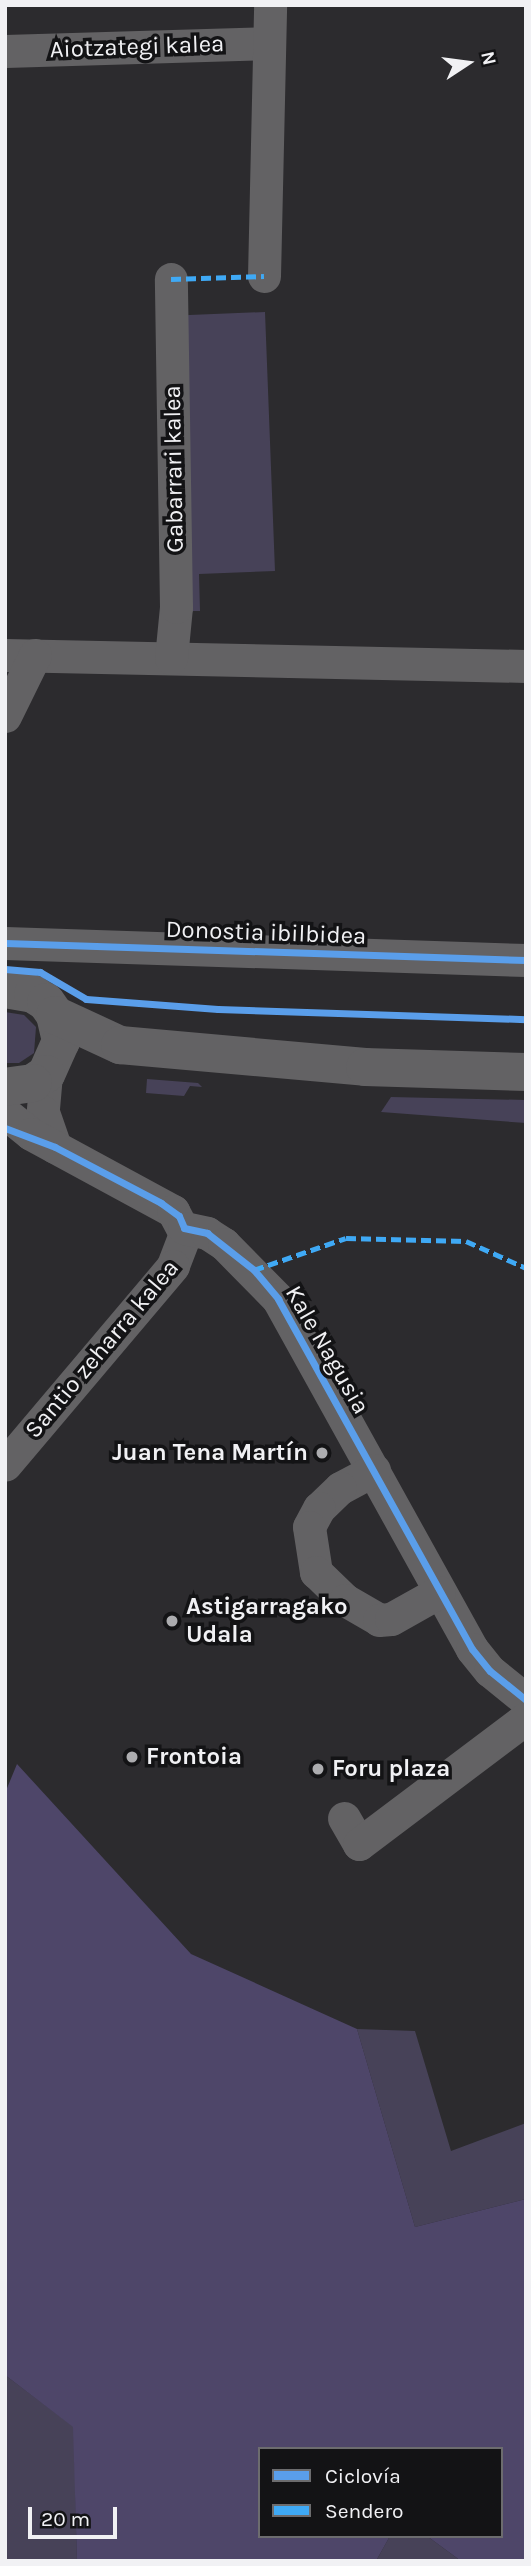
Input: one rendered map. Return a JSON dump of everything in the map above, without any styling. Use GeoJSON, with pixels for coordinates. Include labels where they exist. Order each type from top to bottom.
{"type":"FeatureCollection","features":[{"type":"Feature","properties":{"kind":"main road"},"geometry":{"type":"LineString","coordinates":[[5,989],[33,994],[55,1015],[121,1045],[365,1067],[526,1072]]}},
{"type":"Feature","properties":{"kind":"main road"},"geometry":{"type":"LineString","coordinates":[[50,1070],[61,1041],[55,1015]]}},
{"type":"Feature","properties":{"kind":"main road"},"geometry":{"type":"LineString","coordinates":[[5,1087],[33,1083],[50,1070],[121,1045]]}},
{"type":"Feature","properties":{"kind":"street"},"geometry":{"type":"LineString","coordinates":[[264,276],[270,5]]}},
{"type":"Feature","properties":{"kind":"street","name":"Aiotzategi kalea"},"geometry":{"type":"LineString","coordinates":[[5,51],[269,43]]}},
{"type":"Feature","properties":{"kind":"street","name":"Gabarrari kalea"},"geometry":{"type":"LineString","coordinates":[[171,279],[176,607],[171,658]]}},
{"type":"Feature","properties":{"kind":"street"},"geometry":{"type":"LineString","coordinates":[[5,716],[20,655],[526,666]]}},
{"type":"Feature","properties":{"kind":"street","name":"Donostia ibilbidea"},"geometry":{"type":"LineString","coordinates":[[5,943],[526,960]]}},
{"type":"Feature","properties":{"kind":"street"},"geometry":{"type":"LineString","coordinates":[[50,1070],[43,1112],[55,1147]]}},
{"type":"Feature","properties":{"kind":"street","name":"Kale Nagusia"},"geometry":{"type":"LineString","coordinates":[[5,1113],[55,1147],[161,1203],[179,1216],[184,1228],[207,1233],[224,1244],[278,1299],[472,1649],[490,1671],[526,1700]]}},
{"type":"Feature","properties":{"kind":"street","name":"Santio zeharra kalea"},"geometry":{"type":"LineString","coordinates":[[5,1465],[173,1266],[184,1247],[184,1228]]}},
{"type":"Feature","properties":{"kind":"street"},"geometry":{"type":"LineString","coordinates":[[374,1470],[340,1488],[319,1508],[309,1527],[316,1572],[345,1600],[379,1620],[391,1619],[439,1592]]}},
{"type":"Feature","properties":{"kind":"street"},"geometry":{"type":"LineString","coordinates":[[344,1818],[359,1844],[526,1718]]}},
{"type":"Feature","properties":{"kind":"shaded area"},"geometry":{"type":"Polygon","coordinates":[[[265,312],[275,571],[199,574],[200,611],[177,611],[165,316],[265,312]]]}},
{"type":"Feature","properties":{"kind":"shaded area"},"geometry":{"type":"Polygon","coordinates":[[[5,1012],[24,1015],[36,1027],[34,1053],[19,1063],[5,1063],[5,1012]]]}},
{"type":"Feature","properties":{"kind":"shaded area"},"geometry":{"type":"Polygon","coordinates":[[[147,1079],[198,1083],[202,1087],[190,1086],[184,1096],[146,1093],[147,1079]]]}},
{"type":"Feature","properties":{"kind":"shaded area"},"geometry":{"type":"Polygon","coordinates":[[[391,1097],[526,1100],[526,1123],[381,1112],[391,1097]]]}},
{"type":"Feature","properties":{"kind":"shaded area"},"geometry":{"type":"Polygon","coordinates":[[[17,1764],[191,1954],[357,2029],[415,2227],[526,2199],[526,2561],[461,2561],[430,2538],[503,2538],[503,2447],[258,2447],[258,2538],[389,2538],[376,2561],[77,2561],[73,2427],[5,2375],[5,1793],[17,1764]]]}},
{"type":"Feature","properties":{"kind":"shaded area"},"geometry":{"type":"Polygon","coordinates":[[[357,2029],[415,2031],[451,2151],[526,2123],[526,2199],[415,2227],[357,2029]]]}},
{"type":"Feature","properties":{"kind":"shaded area"},"geometry":{"type":"Polygon","coordinates":[[[5,2375],[74,2427],[77,2561],[5,2561],[5,2375]]]}},
{"type":"Feature","properties":{"kind":"shaded area"},"geometry":{"type":"Polygon","coordinates":[[[389,2538],[430,2538],[461,2561],[376,2561],[389,2538]]]}},
{"type":"Feature","properties":{"kind":"marked path"},"geometry":{"type":"LineString","coordinates":[[171,279],[264,276]]}},
{"type":"Feature","properties":{"kind":"marked path"},"geometry":{"type":"LineString","coordinates":[[254,1270],[346,1238],[466,1241],[526,1268]]}},
{"type":"Feature","properties":{"kind":"cycle path"},"geometry":{"type":"LineString","coordinates":[[5,943],[526,960]]}},
{"type":"Feature","properties":{"kind":"cycle path"},"geometry":{"type":"LineString","coordinates":[[5,969],[40,972],[86,999],[218,1009],[526,1019]]}},
{"type":"Feature","properties":{"kind":"cycle path"},"geometry":{"type":"LineString","coordinates":[[5,1128],[55,1147],[161,1203],[179,1216],[184,1228],[207,1233],[254,1270],[278,1299],[472,1649],[490,1671],[526,1700]]}},
{"type":"Feature","properties":{"kind":"place","name":"Juan Tena Martín"},"geometry":{"type":"Point","coordinates":[322,1453]}},
{"type":"Feature","properties":{"kind":"place","name":"Astigarragako Udala"},"geometry":{"type":"Point","coordinates":[172,1621]}},
{"type":"Feature","properties":{"kind":"place","name":"Frontoia"},"geometry":{"type":"Point","coordinates":[132,1757]}},
{"type":"Feature","properties":{"kind":"place","name":"Foru plaza"},"geometry":{"type":"Point","coordinates":[318,1769]}}]}
